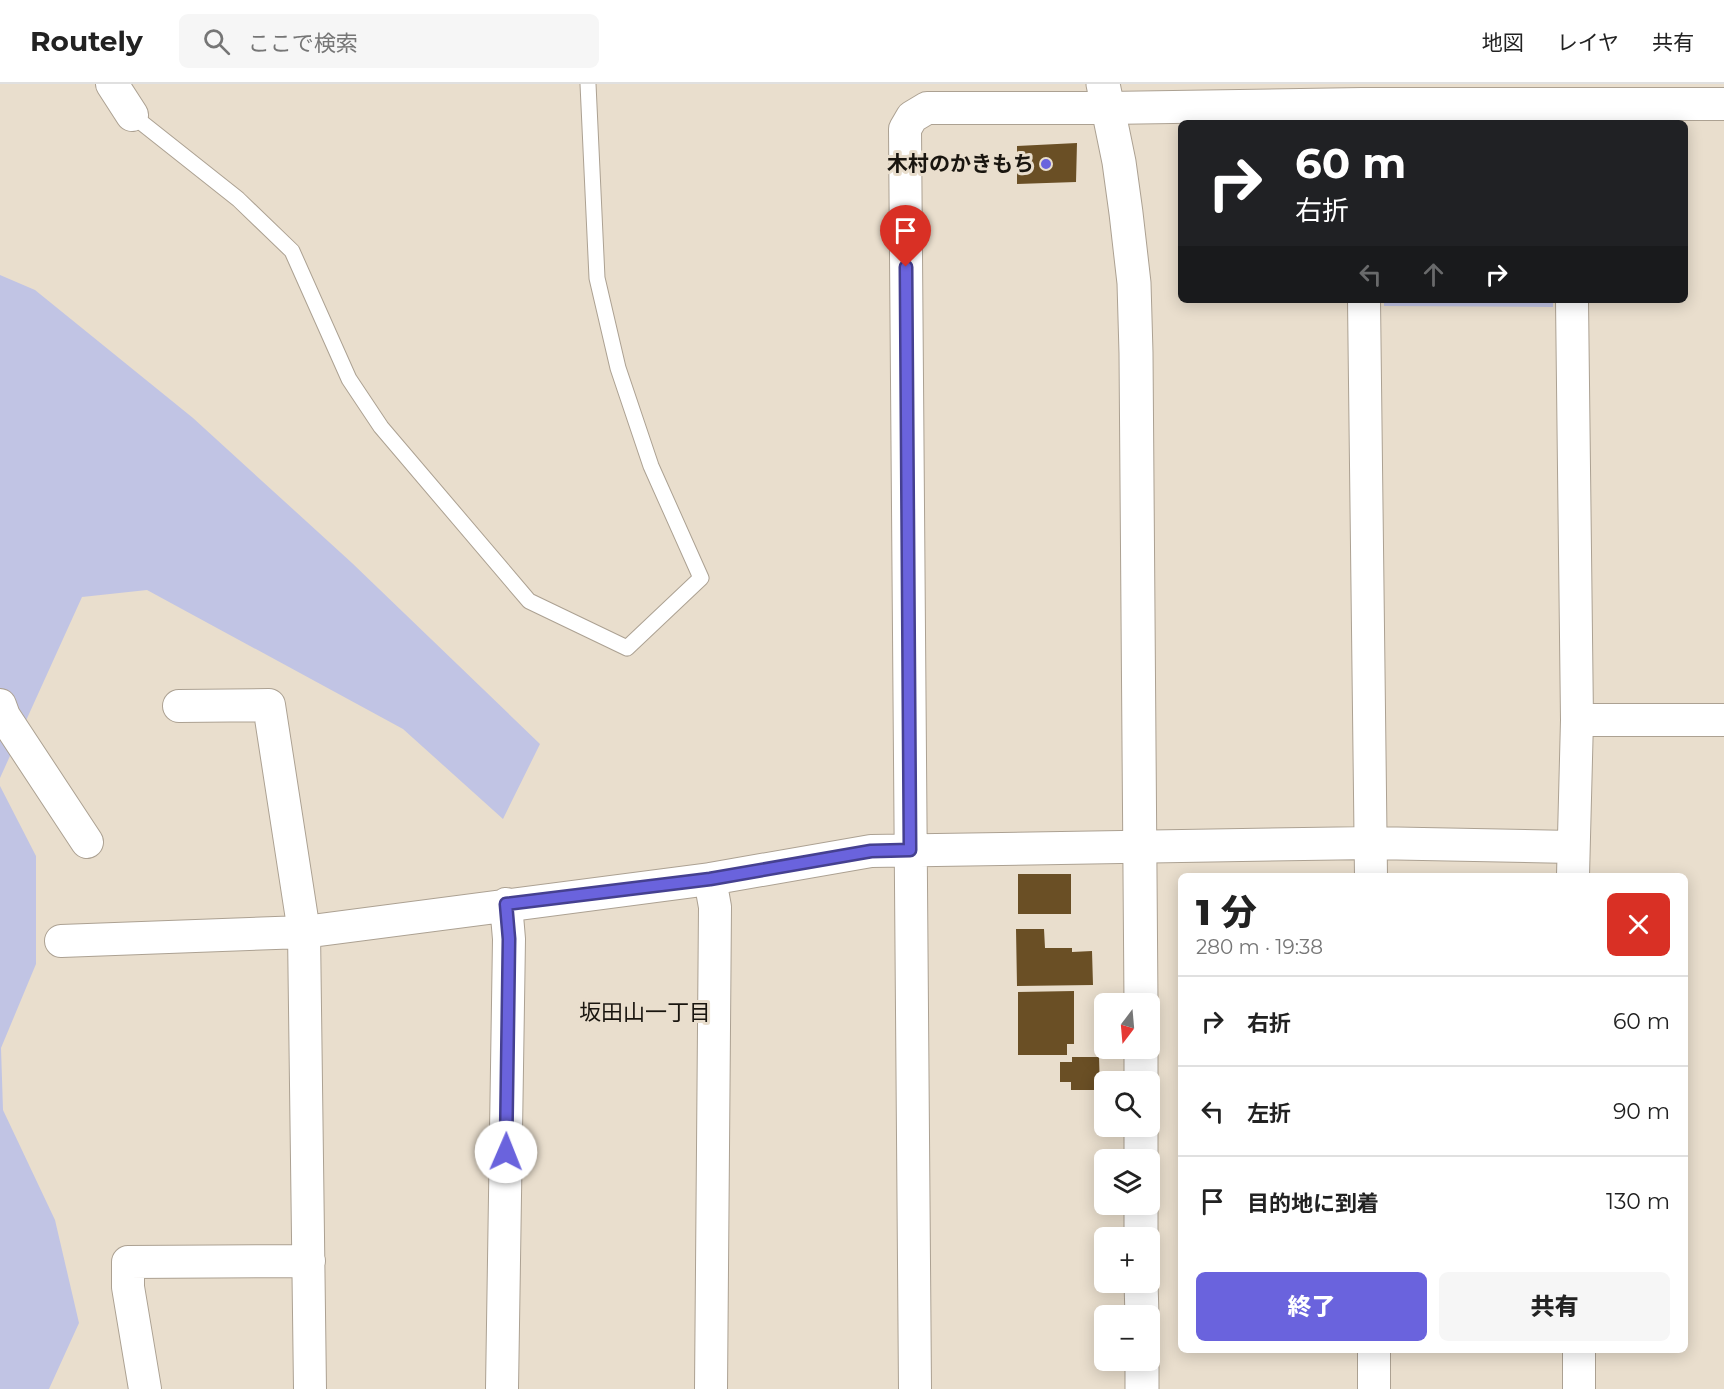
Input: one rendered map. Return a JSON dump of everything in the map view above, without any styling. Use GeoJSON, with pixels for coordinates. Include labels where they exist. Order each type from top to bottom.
{"type":"FeatureCollection","features":[{"type":"Feature","properties":{"kind":"street"},"geometry":{"type":"LineString","coordinates":[[112,84],[132,115]]}},
{"type":"Feature","properties":{"kind":"street"},"geometry":{"type":"LineString","coordinates":[[1105,96],[1119,162],[1134,283],[1141,993]]}},
{"type":"Feature","properties":{"kind":"street"},"geometry":{"type":"LineString","coordinates":[[915,1389],[905,129],[912,117],[927,108],[1105,96],[1362,113],[1570,104],[1724,104]]}},
{"type":"Feature","properties":{"kind":"street"},"geometry":{"type":"LineString","coordinates":[[1365,303],[1371,873]]}},
{"type":"Feature","properties":{"kind":"street"},"geometry":{"type":"LineString","coordinates":[[61,941],[304,932],[710,879],[871,851],[1371,843],[1572,861],[1577,720],[1572,303]]}},
{"type":"Feature","properties":{"kind":"street"},"geometry":{"type":"LineString","coordinates":[[0,705],[3,716],[87,842]]}},
{"type":"Feature","properties":{"kind":"street"},"geometry":{"type":"LineString","coordinates":[[179,706],[269,705],[304,932],[310,1389]]}},
{"type":"Feature","properties":{"kind":"street"},"geometry":{"type":"LineString","coordinates":[[1577,720],[1724,720]]}},
{"type":"Feature","properties":{"kind":"street"},"geometry":{"type":"LineString","coordinates":[[710,879],[715,907],[711,1389]]}},
{"type":"Feature","properties":{"kind":"street"},"geometry":{"type":"LineString","coordinates":[[502,1389],[509,939],[506,904]]}},
{"type":"Feature","properties":{"kind":"street"},"geometry":{"type":"LineString","coordinates":[[145,1389],[128,1287],[128,1262],[309,1261]]}},
{"type":"Feature","properties":{"kind":"street"},"geometry":{"type":"LineString","coordinates":[[1374,1353],[1374,1389]]}},
{"type":"Feature","properties":{"kind":"street"},"geometry":{"type":"LineString","coordinates":[[1579,1353],[1579,1389]]}},
{"type":"Feature","properties":{"kind":"street"},"geometry":{"type":"LineString","coordinates":[[1142,1371],[1142,1389]]}},
{"type":"Feature","properties":{"kind":"lane"},"geometry":{"type":"LineString","coordinates":[[132,115],[238,199],[292,251],[349,379],[381,427],[529,601],[627,648],[701,578],[651,466],[618,368],[597,278],[588,84]]}},
{"type":"Feature","properties":{"kind":"shaded area"},"geometry":{"type":"Polygon","coordinates":[[[0,275],[35,290],[193,418],[352,563],[540,744],[503,819],[403,729],[147,590],[82,597],[0,778],[0,275]]]}},
{"type":"Feature","properties":{"kind":"shaded area"},"geometry":{"type":"Polygon","coordinates":[[[1384,303],[1553,303],[1553,307],[1384,306],[1384,303]]]}},
{"type":"Feature","properties":{"kind":"shaded area"},"geometry":{"type":"Polygon","coordinates":[[[0,786],[36,856],[36,964],[1,1048],[3,1110],[55,1220],[79,1323],[49,1389],[0,1389],[0,786]]]}},
{"type":"Feature","properties":{"kind":"building","name":"木村のかきもち"},"geometry":{"type":"Polygon","coordinates":[[[1077,143],[1076,182],[1017,184],[1017,146],[1077,143]]]}},
{"type":"Feature","properties":{"kind":"building"},"geometry":{"type":"Polygon","coordinates":[[[1018,874],[1071,874],[1071,914],[1018,914],[1018,874]]]}},
{"type":"Feature","properties":{"kind":"building"},"geometry":{"type":"Polygon","coordinates":[[[1016,929],[1044,929],[1045,948],[1072,948],[1072,952],[1092,951],[1093,985],[1017,986],[1016,929]]]}},
{"type":"Feature","properties":{"kind":"building"},"geometry":{"type":"Polygon","coordinates":[[[1074,991],[1074,1044],[1067,1044],[1067,1055],[1018,1055],[1018,992],[1074,991]]]}},
{"type":"Feature","properties":{"kind":"building"},"geometry":{"type":"Polygon","coordinates":[[[1072,1057],[1099,1059],[1099,1071],[1094,1071],[1094,1090],[1071,1090],[1071,1082],[1060,1082],[1060,1062],[1072,1062],[1072,1057]]]}},
{"type":"Feature","properties":{"kind":"place","name":"木村のかきもち"},"geometry":{"type":"Point","coordinates":[1046,164]}},
{"type":"Feature","properties":{"kind":"district","name":"坂田山一丁目"},"geometry":{"type":"Point","coordinates":[645,1012]}},
{"type":"Feature","properties":{"kind":"route"},"geometry":{"type":"LineString","coordinates":[[506,1152],[509,939],[506,904],[710,879],[871,851],[910,850],[906,267]]}}]}
